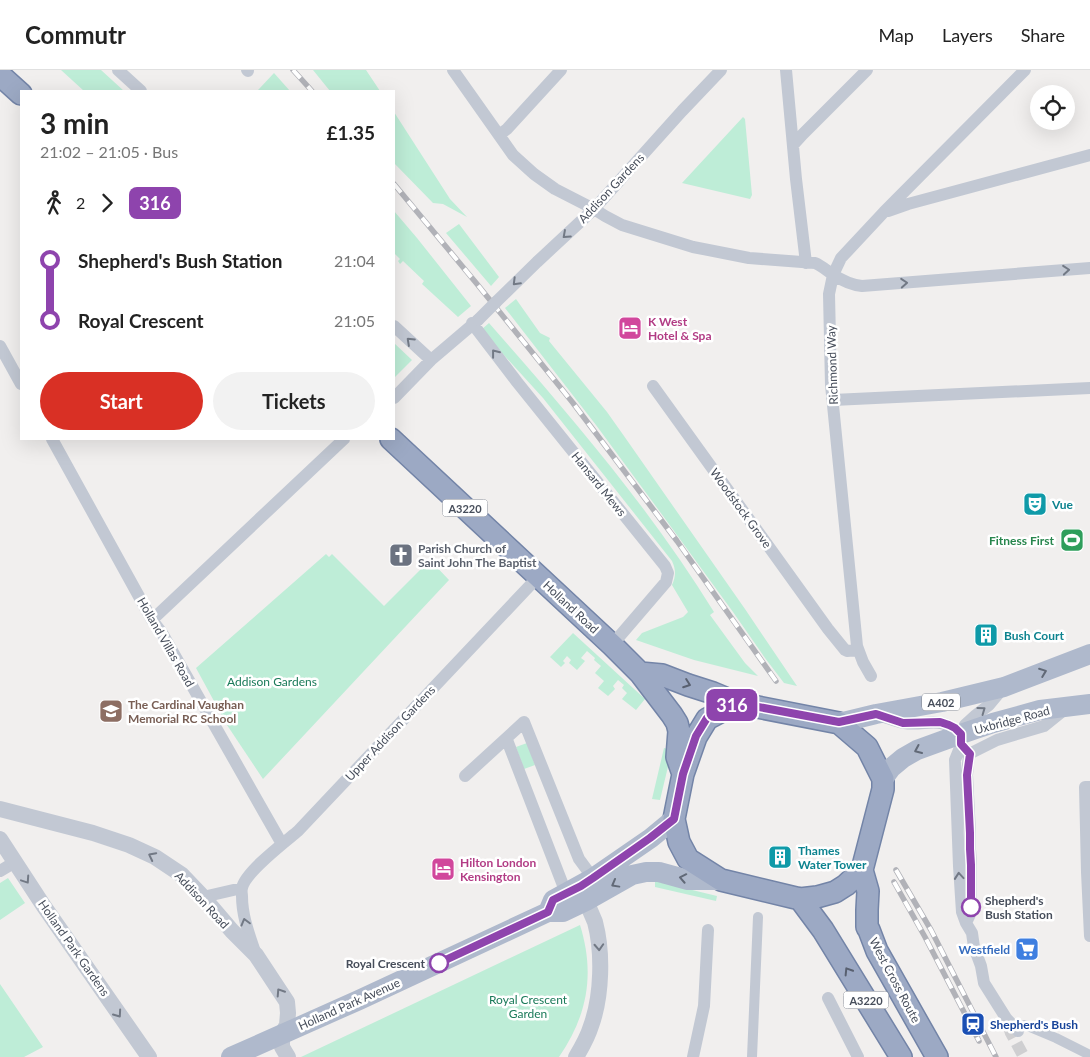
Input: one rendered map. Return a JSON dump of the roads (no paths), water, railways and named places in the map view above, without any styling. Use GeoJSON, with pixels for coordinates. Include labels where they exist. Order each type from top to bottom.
{"type":"FeatureCollection","features":[{"type":"Feature","properties":{"kind":"highway"},"geometry":{"type":"LineString","coordinates":[[0,75],[20,93]]}},
{"type":"Feature","properties":{"kind":"highway","name":"Holland Road"},"geometry":{"type":"LineString","coordinates":[[392,440],[640,673],[677,723],[679,731],[677,757],[683,774]]}},
{"type":"Feature","properties":{"kind":"highway"},"geometry":{"type":"LineString","coordinates":[[640,673],[662,675],[737,703],[839,722],[867,747],[883,780]]}},
{"type":"Feature","properties":{"kind":"highway","name":"A3220"},"geometry":{"type":"LineString","coordinates":[[737,703],[707,718],[696,736],[683,774],[674,819],[679,842],[688,859],[722,880],[800,899],[835,892],[846,885],[862,870],[883,788],[883,780]]}},
{"type":"Feature","properties":{"kind":"highway","name":"West Cross Route"},"geometry":{"type":"LineString","coordinates":[[862,870],[868,891],[868,930],[877,951],[937,1057]]}},
{"type":"Feature","properties":{"kind":"highway","name":"A3220"},"geometry":{"type":"LineString","coordinates":[[800,899],[823,930],[901,1057]]}},
{"type":"Feature","properties":{"kind":"main road","name":"A402"},"geometry":{"type":"LineString","coordinates":[[839,722],[942,702],[1004,687],[1090,654]]}},
{"type":"Feature","properties":{"kind":"main road","name":"Uxbridge Road"},"geometry":{"type":"LineString","coordinates":[[883,780],[891,768],[917,750],[964,744],[993,723],[1040,710],[1090,704]]}},
{"type":"Feature","properties":{"kind":"main road","name":"Holland Park Avenue"},"geometry":{"type":"LineString","coordinates":[[548,912],[553,900],[593,878],[674,819]]}},
{"type":"Feature","properties":{"kind":"main road","name":"Holland Park Avenue"},"geometry":{"type":"LineString","coordinates":[[231,1057],[548,912],[563,912],[632,875],[659,872],[688,880],[722,880]]}},
{"type":"Feature","properties":{"kind":"street"},"geometry":{"type":"LineString","coordinates":[[118,70],[139,90]]}},
{"type":"Feature","properties":{"kind":"street"},"geometry":{"type":"LineString","coordinates":[[453,70],[513,156],[534,174],[555,189],[622,225],[692,247],[749,258],[815,263],[833,275],[855,285],[862,286],[1090,268]]}},
{"type":"Feature","properties":{"kind":"street"},"geometry":{"type":"LineString","coordinates":[[499,135],[561,70]]}},
{"type":"Feature","properties":{"kind":"street","name":"Addison Gardens"},"geometry":{"type":"LineString","coordinates":[[395,397],[431,360],[496,302],[594,209],[721,70]]}},
{"type":"Feature","properties":{"kind":"street"},"geometry":{"type":"LineString","coordinates":[[786,70],[798,205],[806,263]]}},
{"type":"Feature","properties":{"kind":"street"},"geometry":{"type":"LineString","coordinates":[[793,145],[867,70]]}},
{"type":"Feature","properties":{"kind":"street"},"geometry":{"type":"LineString","coordinates":[[833,275],[841,258],[884,212],[1025,70]]}},
{"type":"Feature","properties":{"kind":"street"},"geometry":{"type":"LineString","coordinates":[[884,212],[1090,155]]}},
{"type":"Feature","properties":{"kind":"street","name":"Richmond Way"},"geometry":{"type":"LineString","coordinates":[[833,275],[829,294],[832,400],[858,650],[871,676]]}},
{"type":"Feature","properties":{"kind":"street","name":"Hansard Mews"},"geometry":{"type":"LineString","coordinates":[[475,321],[517,382],[665,566],[668,573],[666,582],[612,645]]}},
{"type":"Feature","properties":{"kind":"street"},"geometry":{"type":"LineString","coordinates":[[395,327],[431,360]]}},
{"type":"Feature","properties":{"kind":"street"},"geometry":{"type":"LineString","coordinates":[[0,346],[20,382]]}},
{"type":"Feature","properties":{"kind":"street","name":"Woodstock Grove"},"geometry":{"type":"LineString","coordinates":[[653,386],[828,629],[845,650],[858,650]]}},
{"type":"Feature","properties":{"kind":"street"},"geometry":{"type":"LineString","coordinates":[[832,400],[1090,388]]}},
{"type":"Feature","properties":{"kind":"street","name":"Holland Villas Road"},"geometry":{"type":"LineString","coordinates":[[53,440],[152,620],[162,633],[282,844]]}},
{"type":"Feature","properties":{"kind":"street"},"geometry":{"type":"LineString","coordinates":[[152,620],[343,440]]}},
{"type":"Feature","properties":{"kind":"street","name":"Upper Addison Gardens"},"geometry":{"type":"LineString","coordinates":[[242,888],[251,873],[305,824],[538,577]]}},
{"type":"Feature","properties":{"kind":"street"},"geometry":{"type":"LineString","coordinates":[[828,629],[845,631],[855,622]]}},
{"type":"Feature","properties":{"kind":"street"},"geometry":{"type":"LineString","coordinates":[[1004,687],[989,705],[965,725],[964,744],[955,760],[962,912],[966,924],[972,933],[984,983],[1015,1025],[1056,1038],[1090,1055]]}},
{"type":"Feature","properties":{"kind":"street"},"geometry":{"type":"LineString","coordinates":[[876,714],[903,723],[940,722],[949,725],[955,728],[964,744]]}},
{"type":"Feature","properties":{"kind":"street"},"geometry":{"type":"LineString","coordinates":[[466,776],[524,722],[579,860],[593,878]]}},
{"type":"Feature","properties":{"kind":"street"},"geometry":{"type":"LineString","coordinates":[[506,740],[566,893]]}},
{"type":"Feature","properties":{"kind":"street"},"geometry":{"type":"LineString","coordinates":[[1088,787],[1087,872],[1090,936]]}},
{"type":"Feature","properties":{"kind":"street","name":"Addison Road"},"geometry":{"type":"LineString","coordinates":[[0,810],[93,833],[129,845],[155,857],[182,875],[256,955],[287,1002],[288,1025],[282,1034]]}},
{"type":"Feature","properties":{"kind":"street","name":"Holland Park Gardens"},"geometry":{"type":"LineString","coordinates":[[0,839],[148,1057]]}},
{"type":"Feature","properties":{"kind":"street"},"geometry":{"type":"LineString","coordinates":[[0,871],[15,862]]}},
{"type":"Feature","properties":{"kind":"street"},"geometry":{"type":"LineString","coordinates":[[204,897],[242,888],[244,918],[256,955]]}},
{"type":"Feature","properties":{"kind":"street"},"geometry":{"type":"LineString","coordinates":[[576,1057],[592,1025],[600,984],[598,937],[586,901]]}},
{"type":"Feature","properties":{"kind":"street"},"geometry":{"type":"LineString","coordinates":[[752,1057],[758,917]]}},
{"type":"Feature","properties":{"kind":"street"},"geometry":{"type":"LineString","coordinates":[[693,1057],[704,1006],[708,930]]}},
{"type":"Feature","properties":{"kind":"street"},"geometry":{"type":"LineString","coordinates":[[828,998],[858,1057]]}},
{"type":"Feature","properties":{"kind":"street"},"geometry":{"type":"LineString","coordinates":[[282,1034],[282,1047],[288,1057]]}},
{"type":"Feature","properties":{"kind":"tunnel"},"geometry":{"type":"LineString","coordinates":[[1009,1027],[1024,1057]]}},
{"type":"Feature","properties":{"kind":"railway"},"geometry":{"type":"LineString","coordinates":[[293,70],[311,90]]}},
{"type":"Feature","properties":{"kind":"railway"},"geometry":{"type":"LineString","coordinates":[[395,185],[573,403],[677,541],[776,681]]}},
{"type":"Feature","properties":{"kind":"railway"},"geometry":{"type":"LineString","coordinates":[[896,870],[931,930],[996,1057]]}},
{"type":"Feature","properties":{"kind":"railway"},"geometry":{"type":"LineString","coordinates":[[894,882],[979,1041]]}},
{"type":"Feature","properties":{"kind":"place","name":"K West Hotel & Spa"},"geometry":{"type":"Point","coordinates":[630,328]}},
{"type":"Feature","properties":{"kind":"place","name":"Vue"},"geometry":{"type":"Point","coordinates":[1035,504]}},
{"type":"Feature","properties":{"kind":"place","name":"Fitness First"},"geometry":{"type":"Point","coordinates":[1072,540]}},
{"type":"Feature","properties":{"kind":"place","name":"Parish Church of Saint John The Baptist"},"geometry":{"type":"Point","coordinates":[401,555]}},
{"type":"Feature","properties":{"kind":"place","name":"Bush Court"},"geometry":{"type":"Point","coordinates":[986,635]}},
{"type":"Feature","properties":{"kind":"place","name":"The Cardinal Vaughan Memorial RC School"},"geometry":{"type":"Point","coordinates":[111,711]}},
{"type":"Feature","properties":{"kind":"place","name":"Thames Water Tower"},"geometry":{"type":"Point","coordinates":[780,857]}},
{"type":"Feature","properties":{"kind":"place","name":"Hilton London Kensington"},"geometry":{"type":"Point","coordinates":[443,869]}},
{"type":"Feature","properties":{"kind":"place","name":"Shepherd's Bush Station"},"geometry":{"type":"Point","coordinates":[971,907]}},
{"type":"Feature","properties":{"kind":"place","name":"Westfield"},"geometry":{"type":"Point","coordinates":[1027,949]}},
{"type":"Feature","properties":{"kind":"place","name":"Royal Crescent"},"geometry":{"type":"Point","coordinates":[439,963]}},
{"type":"Feature","properties":{"kind":"place","name":"Shepherd's Bush"},"geometry":{"type":"Point","coordinates":[973,1024]}},
{"type":"Feature","properties":{"kind":"park label","name":"Royal Crescent Garden"},"geometry":{"type":"Point","coordinates":[528,1006]}}]}
